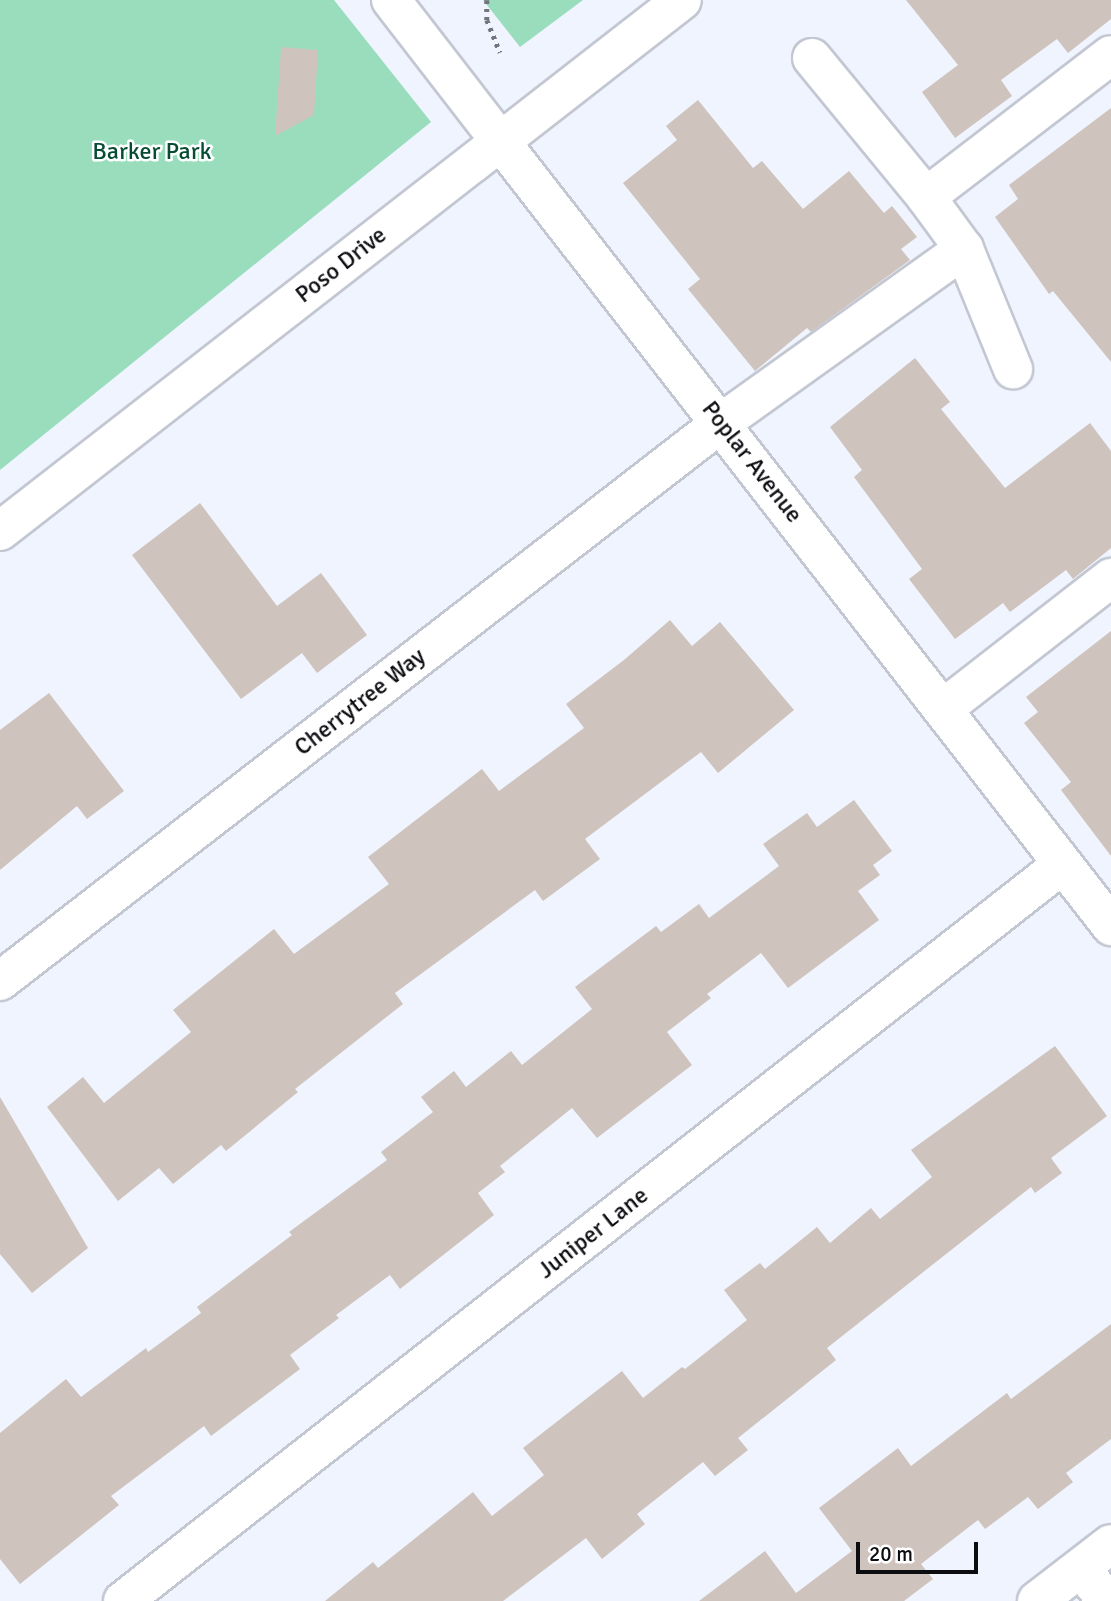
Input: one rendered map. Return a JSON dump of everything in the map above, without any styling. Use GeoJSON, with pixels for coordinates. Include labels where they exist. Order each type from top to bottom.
{"type":"FeatureCollection","features":[{"type":"Feature","properties":{"kind":"street","name":"Poplar Avenue"},"geometry":{"type":"LineString","coordinates":[[391,0],[1111,926]]}},
{"type":"Feature","properties":{"kind":"street","name":"Poso Drive"},"geometry":{"type":"LineString","coordinates":[[0,531],[682,0]]}},
{"type":"Feature","properties":{"kind":"street"},"geometry":{"type":"LineString","coordinates":[[926,197],[1111,55]]}},
{"type":"Feature","properties":{"kind":"street"},"geometry":{"type":"LineString","coordinates":[[812,58],[926,197],[964,249],[1013,369]]}},
{"type":"Feature","properties":{"kind":"street","name":"Cherrytree Way"},"geometry":{"type":"LineString","coordinates":[[0,981],[721,423],[964,249]]}},
{"type":"Feature","properties":{"kind":"street"},"geometry":{"type":"LineString","coordinates":[[944,708],[1109,583]]}},
{"type":"Feature","properties":{"kind":"street","name":"Juniper Lane"},"geometry":{"type":"LineString","coordinates":[[123,1601],[1063,864]]}},
{"type":"Feature","properties":{"kind":"street"},"geometry":{"type":"LineString","coordinates":[[1037,1601],[1111,1544]]}},
{"type":"Feature","properties":{"kind":"street"},"geometry":{"type":"LineString","coordinates":[[1080,1568],[1107,1601]]}},
{"type":"Feature","properties":{"kind":"path"},"geometry":{"type":"LineString","coordinates":[[487,0],[487,20],[500,52]]}},
{"type":"Feature","properties":{"kind":"green space","name":"Barker Park"},"geometry":{"type":"Polygon","coordinates":[[[0,0],[334,0],[431,122],[0,470],[0,0]]]}},
{"type":"Feature","properties":{"kind":"green space"},"geometry":{"type":"Polygon","coordinates":[[[483,0],[583,0],[520,47],[483,0]]]}},
{"type":"Feature","properties":{"kind":"building"},"geometry":{"type":"Polygon","coordinates":[[[906,0],[1111,0],[1111,19],[1068,53],[1057,39],[1001,80],[1012,96],[955,138],[922,92],[958,65],[906,0]]]}},
{"type":"Feature","properties":{"kind":"building"},"geometry":{"type":"Polygon","coordinates":[[[281,47],[318,50],[314,115],[275,136],[281,47]]]}},
{"type":"Feature","properties":{"kind":"building"},"geometry":{"type":"Polygon","coordinates":[[[698,100],[753,168],[762,161],[803,209],[849,171],[884,213],[892,206],[917,237],[901,249],[910,260],[811,332],[807,328],[755,371],[688,289],[700,279],[623,183],[677,140],[666,126],[698,100]]]}},
{"type":"Feature","properties":{"kind":"building"},"geometry":{"type":"Polygon","coordinates":[[[1111,108],[1111,362],[1053,291],[1049,294],[995,217],[1018,199],[1009,185],[1111,108]]]}},
{"type":"Feature","properties":{"kind":"building"},"geometry":{"type":"Polygon","coordinates":[[[915,358],[950,402],[941,409],[1005,488],[1090,423],[1111,451],[1111,548],[1073,579],[1066,570],[1010,612],[1003,603],[955,639],[909,579],[922,569],[854,477],[862,470],[830,427],[915,358]]]}},
{"type":"Feature","properties":{"kind":"building"},"geometry":{"type":"Polygon","coordinates":[[[200,503],[277,606],[321,573],[367,635],[317,673],[302,653],[241,699],[132,555],[200,503]]]}},
{"type":"Feature","properties":{"kind":"building"},"geometry":{"type":"Polygon","coordinates":[[[670,620],[692,646],[720,622],[794,710],[718,773],[701,752],[585,839],[600,859],[543,901],[535,890],[395,993],[403,1004],[295,1089],[298,1092],[226,1151],[221,1145],[173,1184],[159,1168],[118,1201],[47,1107],[83,1077],[104,1103],[191,1032],[173,1010],[274,929],[294,954],[389,884],[368,857],[482,769],[499,791],[584,728],[566,704],[624,660],[670,620]]]}},
{"type":"Feature","properties":{"kind":"building"},"geometry":{"type":"Polygon","coordinates":[[[1111,631],[1111,856],[1061,790],[1071,782],[1024,723],[1038,712],[1026,697],[1111,631]]]}},
{"type":"Feature","properties":{"kind":"building"},"geometry":{"type":"Polygon","coordinates":[[[49,693],[124,791],[87,819],[77,806],[0,870],[0,730],[49,693]]]}},
{"type":"Feature","properties":{"kind":"building"},"geometry":{"type":"Polygon","coordinates":[[[854,800],[892,851],[873,865],[880,875],[858,891],[879,920],[788,988],[761,953],[707,994],[711,998],[667,1032],[692,1065],[597,1138],[572,1108],[500,1166],[505,1172],[478,1193],[494,1215],[400,1289],[390,1275],[336,1315],[339,1318],[290,1355],[300,1369],[211,1436],[204,1426],[111,1496],[119,1505],[20,1584],[0,1559],[0,1433],[66,1379],[81,1397],[146,1348],[148,1352],[201,1313],[197,1307],[292,1235],[289,1232],[387,1160],[381,1152],[433,1112],[421,1097],[454,1071],[466,1087],[511,1051],[522,1065],[592,1009],[575,987],[656,926],[661,932],[699,904],[709,918],[779,866],[763,844],[807,813],[817,827],[854,800]]]}},
{"type":"Feature","properties":{"kind":"building"},"geometry":{"type":"Polygon","coordinates":[[[1055,1046],[1107,1116],[1051,1158],[1062,1173],[1035,1193],[1031,1187],[827,1348],[836,1360],[738,1438],[748,1450],[715,1476],[703,1462],[637,1514],[645,1524],[602,1559],[586,1538],[503,1601],[325,1601],[373,1562],[378,1568],[473,1492],[492,1516],[544,1475],[523,1448],[622,1371],[643,1398],[682,1367],[685,1369],[747,1320],[724,1290],[760,1263],[765,1269],[817,1227],[830,1243],[871,1208],[880,1219],[932,1177],[911,1150],[1055,1046]]]}},
{"type":"Feature","properties":{"kind":"building"},"geometry":{"type":"Polygon","coordinates":[[[0,1097],[88,1248],[32,1293],[0,1254],[0,1097]]]}},
{"type":"Feature","properties":{"kind":"building"},"geometry":{"type":"Polygon","coordinates":[[[1111,1324],[1111,1439],[1066,1473],[1073,1482],[1038,1509],[1028,1497],[985,1529],[978,1520],[921,1564],[933,1579],[904,1601],[699,1601],[765,1551],[796,1593],[852,1551],[819,1508],[898,1448],[911,1466],[1007,1393],[1011,1399],[1111,1324]]]}}]}
